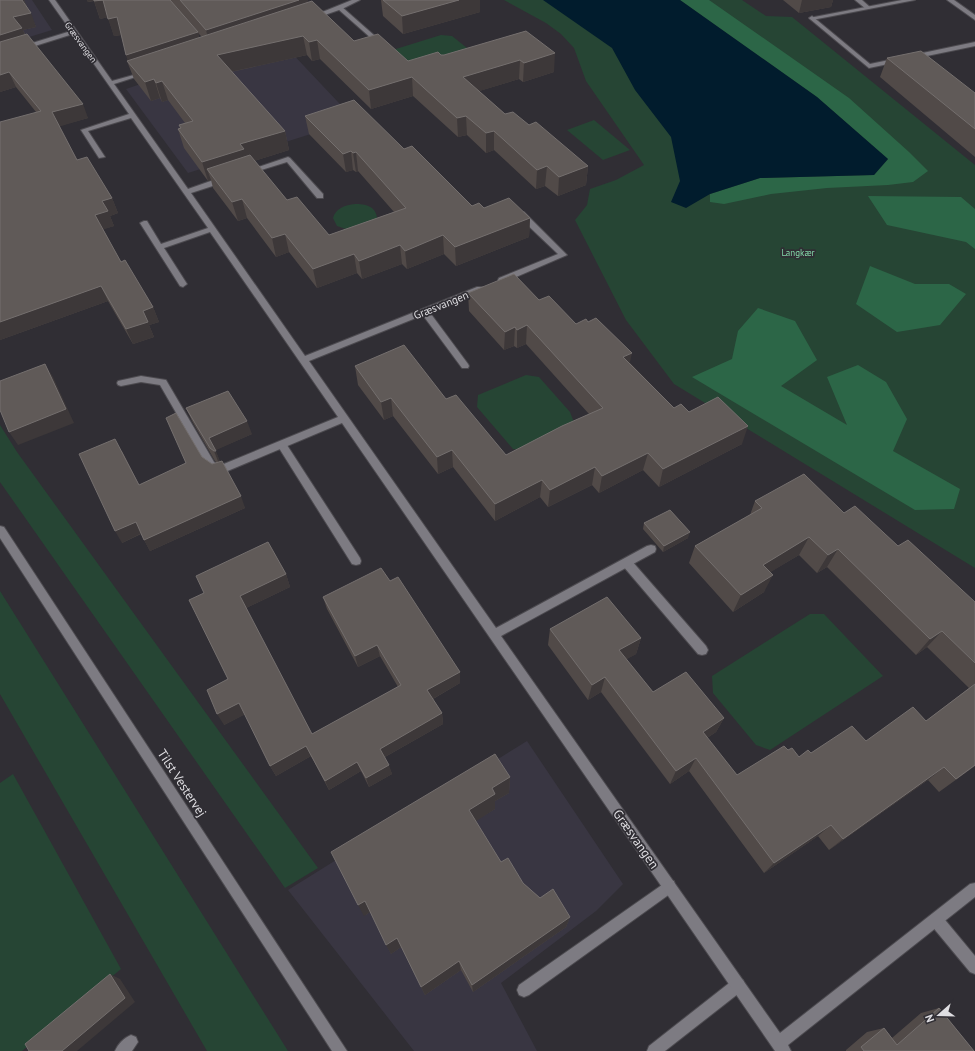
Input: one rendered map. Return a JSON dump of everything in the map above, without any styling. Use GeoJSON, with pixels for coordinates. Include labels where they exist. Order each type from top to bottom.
{"type":"FeatureCollection","features":[{"type":"Feature","properties":{"kind":"street","name":"Græsvangen"},"geometry":{"type":"LineString","coordinates":[[52,0],[781,1047],[975,889]]}},
{"type":"Feature","properties":{"kind":"street"},"geometry":{"type":"LineString","coordinates":[[304,20],[340,8],[358,0]]}},
{"type":"Feature","properties":{"kind":"street"},"geometry":{"type":"LineString","coordinates":[[858,0],[868,8]]}},
{"type":"Feature","properties":{"kind":"street"},"geometry":{"type":"LineString","coordinates":[[912,0],[812,18],[869,66],[975,44]]}},
{"type":"Feature","properties":{"kind":"street"},"geometry":{"type":"LineString","coordinates":[[950,0],[975,18]]}},
{"type":"Feature","properties":{"kind":"street"},"geometry":{"type":"LineString","coordinates":[[340,8],[382,45]]}},
{"type":"Feature","properties":{"kind":"street"},"geometry":{"type":"LineString","coordinates":[[0,55],[75,32]]}},
{"type":"Feature","properties":{"kind":"street"},"geometry":{"type":"LineString","coordinates":[[111,83],[149,71]]}},
{"type":"Feature","properties":{"kind":"street"},"geometry":{"type":"LineString","coordinates":[[102,157],[84,130],[133,115]]}},
{"type":"Feature","properties":{"kind":"street"},"geometry":{"type":"LineString","coordinates":[[187,192],[288,159],[320,196]]}},
{"type":"Feature","properties":{"kind":"street","name":"Græsvangen"},"geometry":{"type":"LineString","coordinates":[[304,360],[563,255],[517,211]]}},
{"type":"Feature","properties":{"kind":"street"},"geometry":{"type":"LineString","coordinates":[[144,223],[183,284]]}},
{"type":"Feature","properties":{"kind":"street"},"geometry":{"type":"LineString","coordinates":[[160,247],[212,229]]}},
{"type":"Feature","properties":{"kind":"street"},"geometry":{"type":"LineString","coordinates":[[425,312],[465,366]]}},
{"type":"Feature","properties":{"kind":"street"},"geometry":{"type":"LineString","coordinates":[[121,383],[141,379],[164,382],[211,465],[218,471],[344,418]]}},
{"type":"Feature","properties":{"kind":"street"},"geometry":{"type":"LineString","coordinates":[[282,445],[356,561]]}},
{"type":"Feature","properties":{"kind":"street","name":"Tilst Vestervej"},"geometry":{"type":"LineString","coordinates":[[0,530],[340,1051]]}},
{"type":"Feature","properties":{"kind":"street"},"geometry":{"type":"LineString","coordinates":[[494,634],[651,549]]}},
{"type":"Feature","properties":{"kind":"street"},"geometry":{"type":"LineString","coordinates":[[627,562],[702,650]]}},
{"type":"Feature","properties":{"kind":"street"},"geometry":{"type":"LineString","coordinates":[[524,990],[669,886]]}},
{"type":"Feature","properties":{"kind":"street"},"geometry":{"type":"LineString","coordinates":[[936,920],[975,967]]}},
{"type":"Feature","properties":{"kind":"street"},"geometry":{"type":"LineString","coordinates":[[654,1051],[738,985]]}},
{"type":"Feature","properties":{"kind":"shaded area"},"geometry":{"type":"Polygon","coordinates":[[[0,0],[32,0],[52,30],[0,46],[0,0]]]}},
{"type":"Feature","properties":{"kind":"shaded area"},"geometry":{"type":"Polygon","coordinates":[[[287,48],[355,120],[188,173],[126,89],[214,59],[287,48]]]}},
{"type":"Feature","properties":{"kind":"shaded area"},"geometry":{"type":"Polygon","coordinates":[[[527,741],[623,884],[596,911],[501,983],[537,1051],[414,1051],[288,890],[527,741]]]}},
{"type":"Feature","properties":{"kind":"green space","name":"Langkær"},"geometry":{"type":"Polygon","coordinates":[[[504,0],[742,0],[766,16],[792,17],[975,165],[975,568],[674,384],[626,320],[575,220],[587,205],[590,189],[616,180],[644,165],[586,81],[574,48],[561,34],[546,23],[504,0]]]}},
{"type":"Feature","properties":{"kind":"green space"},"geometry":{"type":"Polygon","coordinates":[[[680,0],[709,0],[849,98],[928,171],[913,182],[888,185],[827,188],[771,194],[724,204],[710,202],[710,194],[760,178],[874,175],[888,159],[817,97],[680,0]]]}},
{"type":"Feature","properties":{"kind":"green space"},"geometry":{"type":"Polygon","coordinates":[[[441,35],[452,36],[472,52],[405,76],[383,53],[441,35]]]}},
{"type":"Feature","properties":{"kind":"green space"},"geometry":{"type":"Polygon","coordinates":[[[594,120],[630,150],[603,160],[567,130],[594,120]]]}},
{"type":"Feature","properties":{"kind":"green space"},"geometry":{"type":"Polygon","coordinates":[[[868,196],[961,197],[975,209],[975,249],[966,242],[887,225],[868,196]]]}},
{"type":"Feature","properties":{"kind":"green space"},"geometry":{"type":"Polygon","coordinates":[[[363,204],[372,208],[375,211],[377,218],[375,222],[349,230],[337,226],[333,218],[336,212],[344,206],[363,204]]]}},
{"type":"Feature","properties":{"kind":"green space"},"geometry":{"type":"Polygon","coordinates":[[[870,266],[915,284],[949,284],[966,294],[940,325],[897,332],[856,304],[870,266]]]}},
{"type":"Feature","properties":{"kind":"green space"},"geometry":{"type":"Polygon","coordinates":[[[758,308],[795,321],[817,360],[781,386],[847,425],[827,377],[858,365],[886,382],[907,419],[893,451],[960,489],[954,509],[915,510],[692,377],[732,359],[738,331],[758,308]]]}},
{"type":"Feature","properties":{"kind":"green space"},"geometry":{"type":"Polygon","coordinates":[[[526,375],[539,377],[570,412],[575,425],[528,451],[513,449],[477,407],[478,395],[526,375]]]}},
{"type":"Feature","properties":{"kind":"green space"},"geometry":{"type":"Polygon","coordinates":[[[0,425],[17,452],[318,868],[285,888],[0,482],[0,425]]]}},
{"type":"Feature","properties":{"kind":"green space"},"geometry":{"type":"Polygon","coordinates":[[[0,591],[288,1051],[207,1051],[0,694],[0,591]]]}},
{"type":"Feature","properties":{"kind":"green space"},"geometry":{"type":"Polygon","coordinates":[[[810,614],[824,614],[883,676],[770,750],[756,745],[713,693],[712,676],[810,614]]]}},
{"type":"Feature","properties":{"kind":"green space"},"geometry":{"type":"Polygon","coordinates":[[[13,774],[121,969],[22,1051],[0,1051],[0,783],[13,774]]]}},
{"type":"Feature","properties":{"kind":"water"},"geometry":{"type":"Polygon","coordinates":[[[543,0],[680,0],[817,97],[888,159],[874,175],[760,178],[710,194],[686,208],[671,202],[680,181],[671,137],[635,90],[612,48],[543,0]]]}},
{"type":"Feature","properties":{"kind":"building"},"geometry":{"type":"Polygon","coordinates":[[[0,0],[22,0],[31,13],[13,17],[22,28],[0,35],[0,0]]]}},
{"type":"Feature","properties":{"kind":"building"},"geometry":{"type":"Polygon","coordinates":[[[103,0],[170,0],[198,32],[126,55],[117,17],[108,19],[103,0]]]}},
{"type":"Feature","properties":{"kind":"building"},"geometry":{"type":"Polygon","coordinates":[[[180,0],[299,0],[206,30],[180,0]]]}},
{"type":"Feature","properties":{"kind":"building"},"geometry":{"type":"Polygon","coordinates":[[[383,0],[459,0],[402,16],[383,0]]]}},
{"type":"Feature","properties":{"kind":"building"},"geometry":{"type":"Polygon","coordinates":[[[312,1],[354,41],[378,34],[408,61],[438,52],[441,55],[444,55],[526,31],[555,53],[524,63],[520,60],[463,77],[505,114],[513,112],[529,125],[536,122],[588,166],[559,177],[547,166],[537,170],[494,131],[486,133],[466,116],[457,118],[412,77],[369,90],[317,40],[309,42],[303,36],[217,55],[285,131],[240,144],[244,149],[202,162],[178,129],[181,128],[179,125],[193,121],[162,81],[156,83],[154,79],[145,82],[127,61],[312,1]]]}},
{"type":"Feature","properties":{"kind":"building"},"geometry":{"type":"Polygon","coordinates":[[[27,34],[83,104],[52,112],[77,160],[87,157],[112,198],[102,201],[108,211],[95,215],[121,262],[125,260],[153,307],[143,311],[148,322],[126,329],[101,286],[0,322],[0,122],[41,111],[9,72],[0,75],[0,42],[27,34]]]}},
{"type":"Feature","properties":{"kind":"building"},"geometry":{"type":"Polygon","coordinates":[[[921,51],[975,93],[975,129],[887,58],[921,51]]]}},
{"type":"Feature","properties":{"kind":"building"},"geometry":{"type":"Polygon","coordinates":[[[354,100],[404,149],[412,146],[472,206],[479,203],[484,208],[509,198],[530,218],[455,247],[443,235],[405,251],[400,245],[359,261],[354,254],[313,269],[285,234],[272,238],[242,199],[232,202],[207,169],[250,155],[287,200],[297,197],[329,235],[406,208],[356,152],[353,153],[351,151],[343,154],[305,116],[354,100]]]}},
{"type":"Feature","properties":{"kind":"building"},"geometry":{"type":"Polygon","coordinates":[[[514,274],[539,300],[549,296],[576,324],[586,319],[588,322],[596,318],[632,353],[623,357],[674,408],[681,404],[689,412],[718,397],[748,426],[663,469],[648,453],[602,476],[595,467],[550,490],[542,480],[495,504],[452,450],[437,457],[391,398],[381,402],[355,366],[404,345],[446,399],[456,395],[506,455],[562,426],[603,408],[527,325],[517,330],[515,327],[505,332],[468,293],[514,274]]]}},
{"type":"Feature","properties":{"kind":"building"},"geometry":{"type":"Polygon","coordinates":[[[45,364],[66,409],[9,432],[0,410],[0,381],[45,364]]]}},
{"type":"Feature","properties":{"kind":"building"},"geometry":{"type":"Polygon","coordinates":[[[228,391],[247,421],[209,438],[216,451],[214,451],[210,448],[186,408],[228,391]]]}},
{"type":"Feature","properties":{"kind":"building"},"geometry":{"type":"Polygon","coordinates":[[[176,413],[202,457],[212,464],[222,461],[241,496],[144,540],[136,522],[115,531],[79,454],[115,439],[139,485],[186,463],[166,418],[176,413]]]}},
{"type":"Feature","properties":{"kind":"building"},"geometry":{"type":"Polygon","coordinates":[[[804,474],[844,513],[855,506],[898,546],[908,540],[975,602],[975,663],[942,631],[930,639],[838,549],[828,555],[809,537],[763,565],[773,575],[741,595],[695,546],[762,508],[755,501],[804,474]]]}},
{"type":"Feature","properties":{"kind":"building"},"geometry":{"type":"Polygon","coordinates":[[[670,510],[690,532],[664,546],[644,523],[670,510]]]}},
{"type":"Feature","properties":{"kind":"building"},"geometry":{"type":"Polygon","coordinates":[[[268,542],[286,574],[240,596],[312,734],[401,685],[377,645],[355,656],[323,597],[381,568],[390,581],[398,577],[460,672],[427,690],[442,713],[380,749],[389,765],[366,778],[357,762],[325,781],[306,746],[270,766],[239,703],[217,714],[207,690],[228,679],[189,600],[204,593],[196,576],[268,542]]]}},
{"type":"Feature","properties":{"kind":"building"},"geometry":{"type":"Polygon","coordinates":[[[607,597],[641,638],[619,650],[653,692],[686,672],[724,718],[703,732],[737,775],[784,746],[788,750],[792,748],[799,757],[808,750],[811,753],[852,726],[866,741],[913,707],[926,721],[975,684],[975,765],[956,779],[944,767],[843,839],[831,825],[774,863],[696,758],[676,771],[605,677],[592,685],[550,629],[607,597]]]}},
{"type":"Feature","properties":{"kind":"building"},"geometry":{"type":"Polygon","coordinates":[[[495,754],[510,777],[492,788],[495,794],[469,810],[501,862],[508,858],[523,883],[540,898],[553,889],[570,917],[472,985],[459,961],[421,987],[397,938],[386,945],[365,901],[358,905],[331,852],[495,754]]]}},
{"type":"Feature","properties":{"kind":"building"},"geometry":{"type":"Polygon","coordinates":[[[110,974],[125,998],[62,1051],[29,1051],[25,1044],[110,974]]]}},
{"type":"Feature","properties":{"kind":"building"},"geometry":{"type":"Polygon","coordinates":[[[939,1008],[974,1051],[864,1051],[861,1047],[884,1028],[897,1045],[939,1008]]]}}]}
